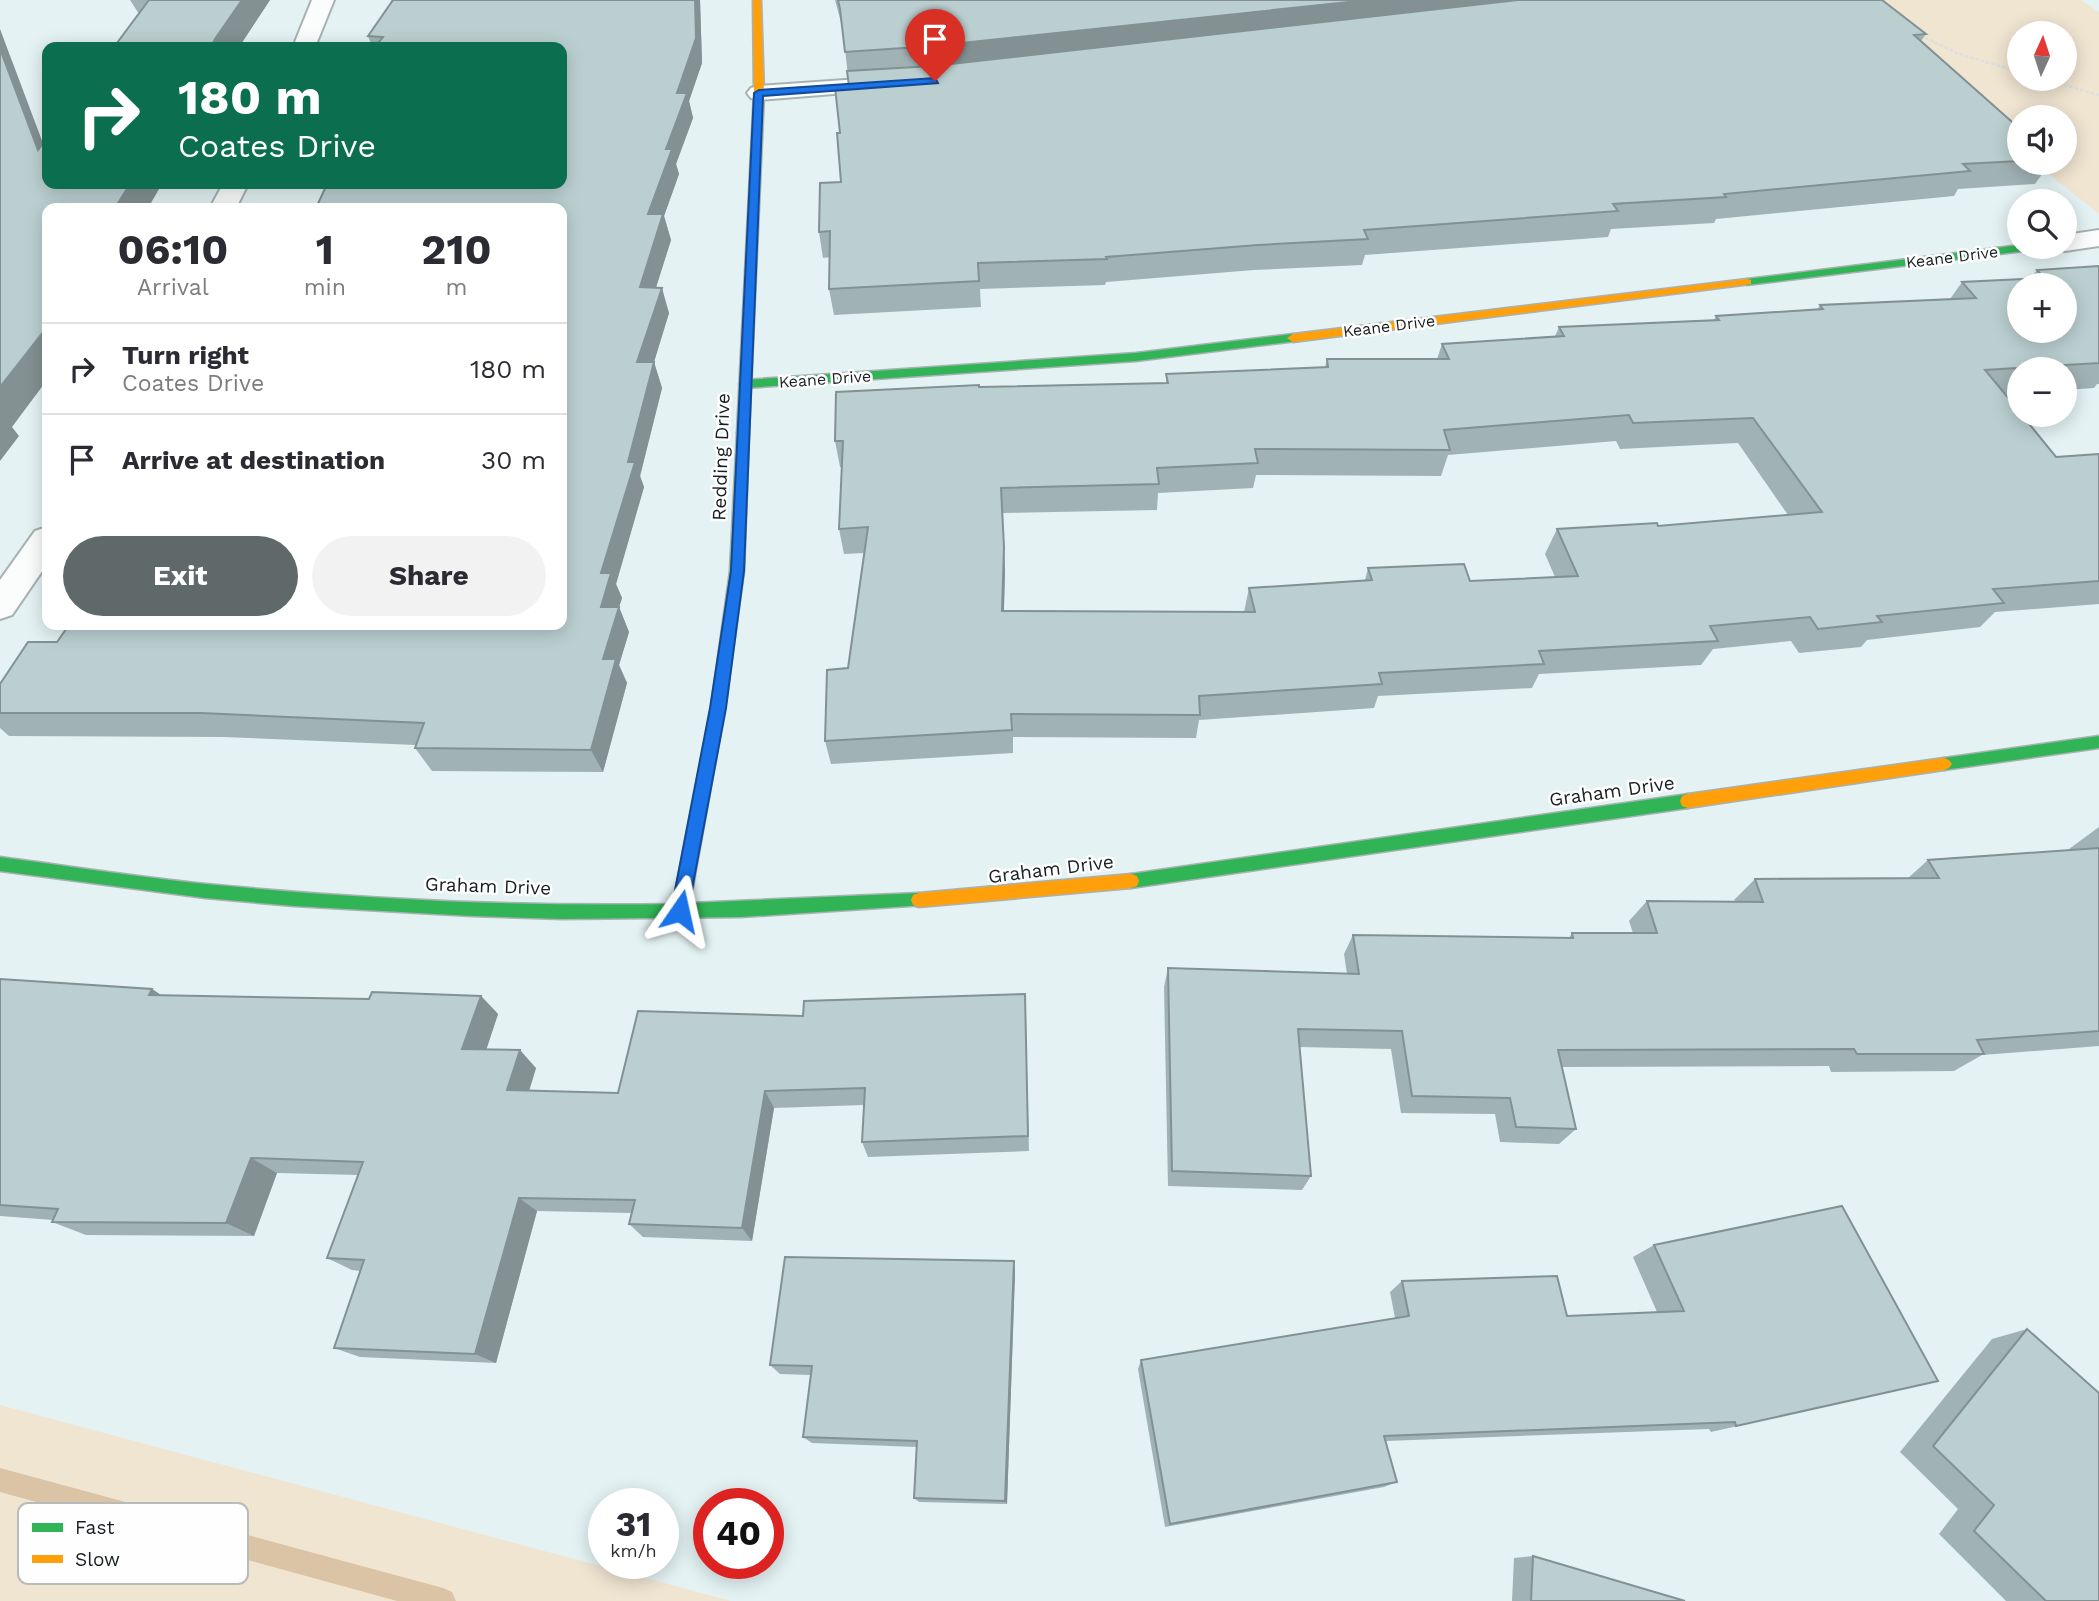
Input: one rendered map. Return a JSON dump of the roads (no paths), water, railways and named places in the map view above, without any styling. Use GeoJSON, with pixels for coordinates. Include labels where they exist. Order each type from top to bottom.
{"type":"FeatureCollection","features":[{"type":"Feature","properties":{"kind":"street"},"geometry":{"type":"LineString","coordinates":[[306,42],[323,0]]}},
{"type":"Feature","properties":{"kind":"street","name":"Redding Drive"},"geometry":{"type":"LineString","coordinates":[[680,911],[718,708],[737,571],[759,93],[757,0]]}},
{"type":"Feature","properties":{"kind":"street"},"geometry":{"type":"LineString","coordinates":[[759,93],[908,83]]}},
{"type":"Feature","properties":{"kind":"street"},"geometry":{"type":"LineString","coordinates":[[2077,242],[2099,239]]}},
{"type":"Feature","properties":{"kind":"street","name":"Keane Drive"},"geometry":{"type":"LineString","coordinates":[[745,384],[1136,357],[2007,250]]}},
{"type":"Feature","properties":{"kind":"street"},"geometry":{"type":"LineString","coordinates":[[0,606],[42,546]]}},
{"type":"Feature","properties":{"kind":"street","name":"Graham Drive"},"geometry":{"type":"LineString","coordinates":[[0,864],[234,894],[438,906],[680,911],[979,899],[1123,882],[2099,742]]}},
{"type":"Feature","properties":{"kind":"waterway"},"geometry":{"type":"LineString","coordinates":[[0,1480],[84,1503]]}},
{"type":"Feature","properties":{"kind":"waterway"},"geometry":{"type":"LineString","coordinates":[[248,1548],[443,1601]]}}]}
